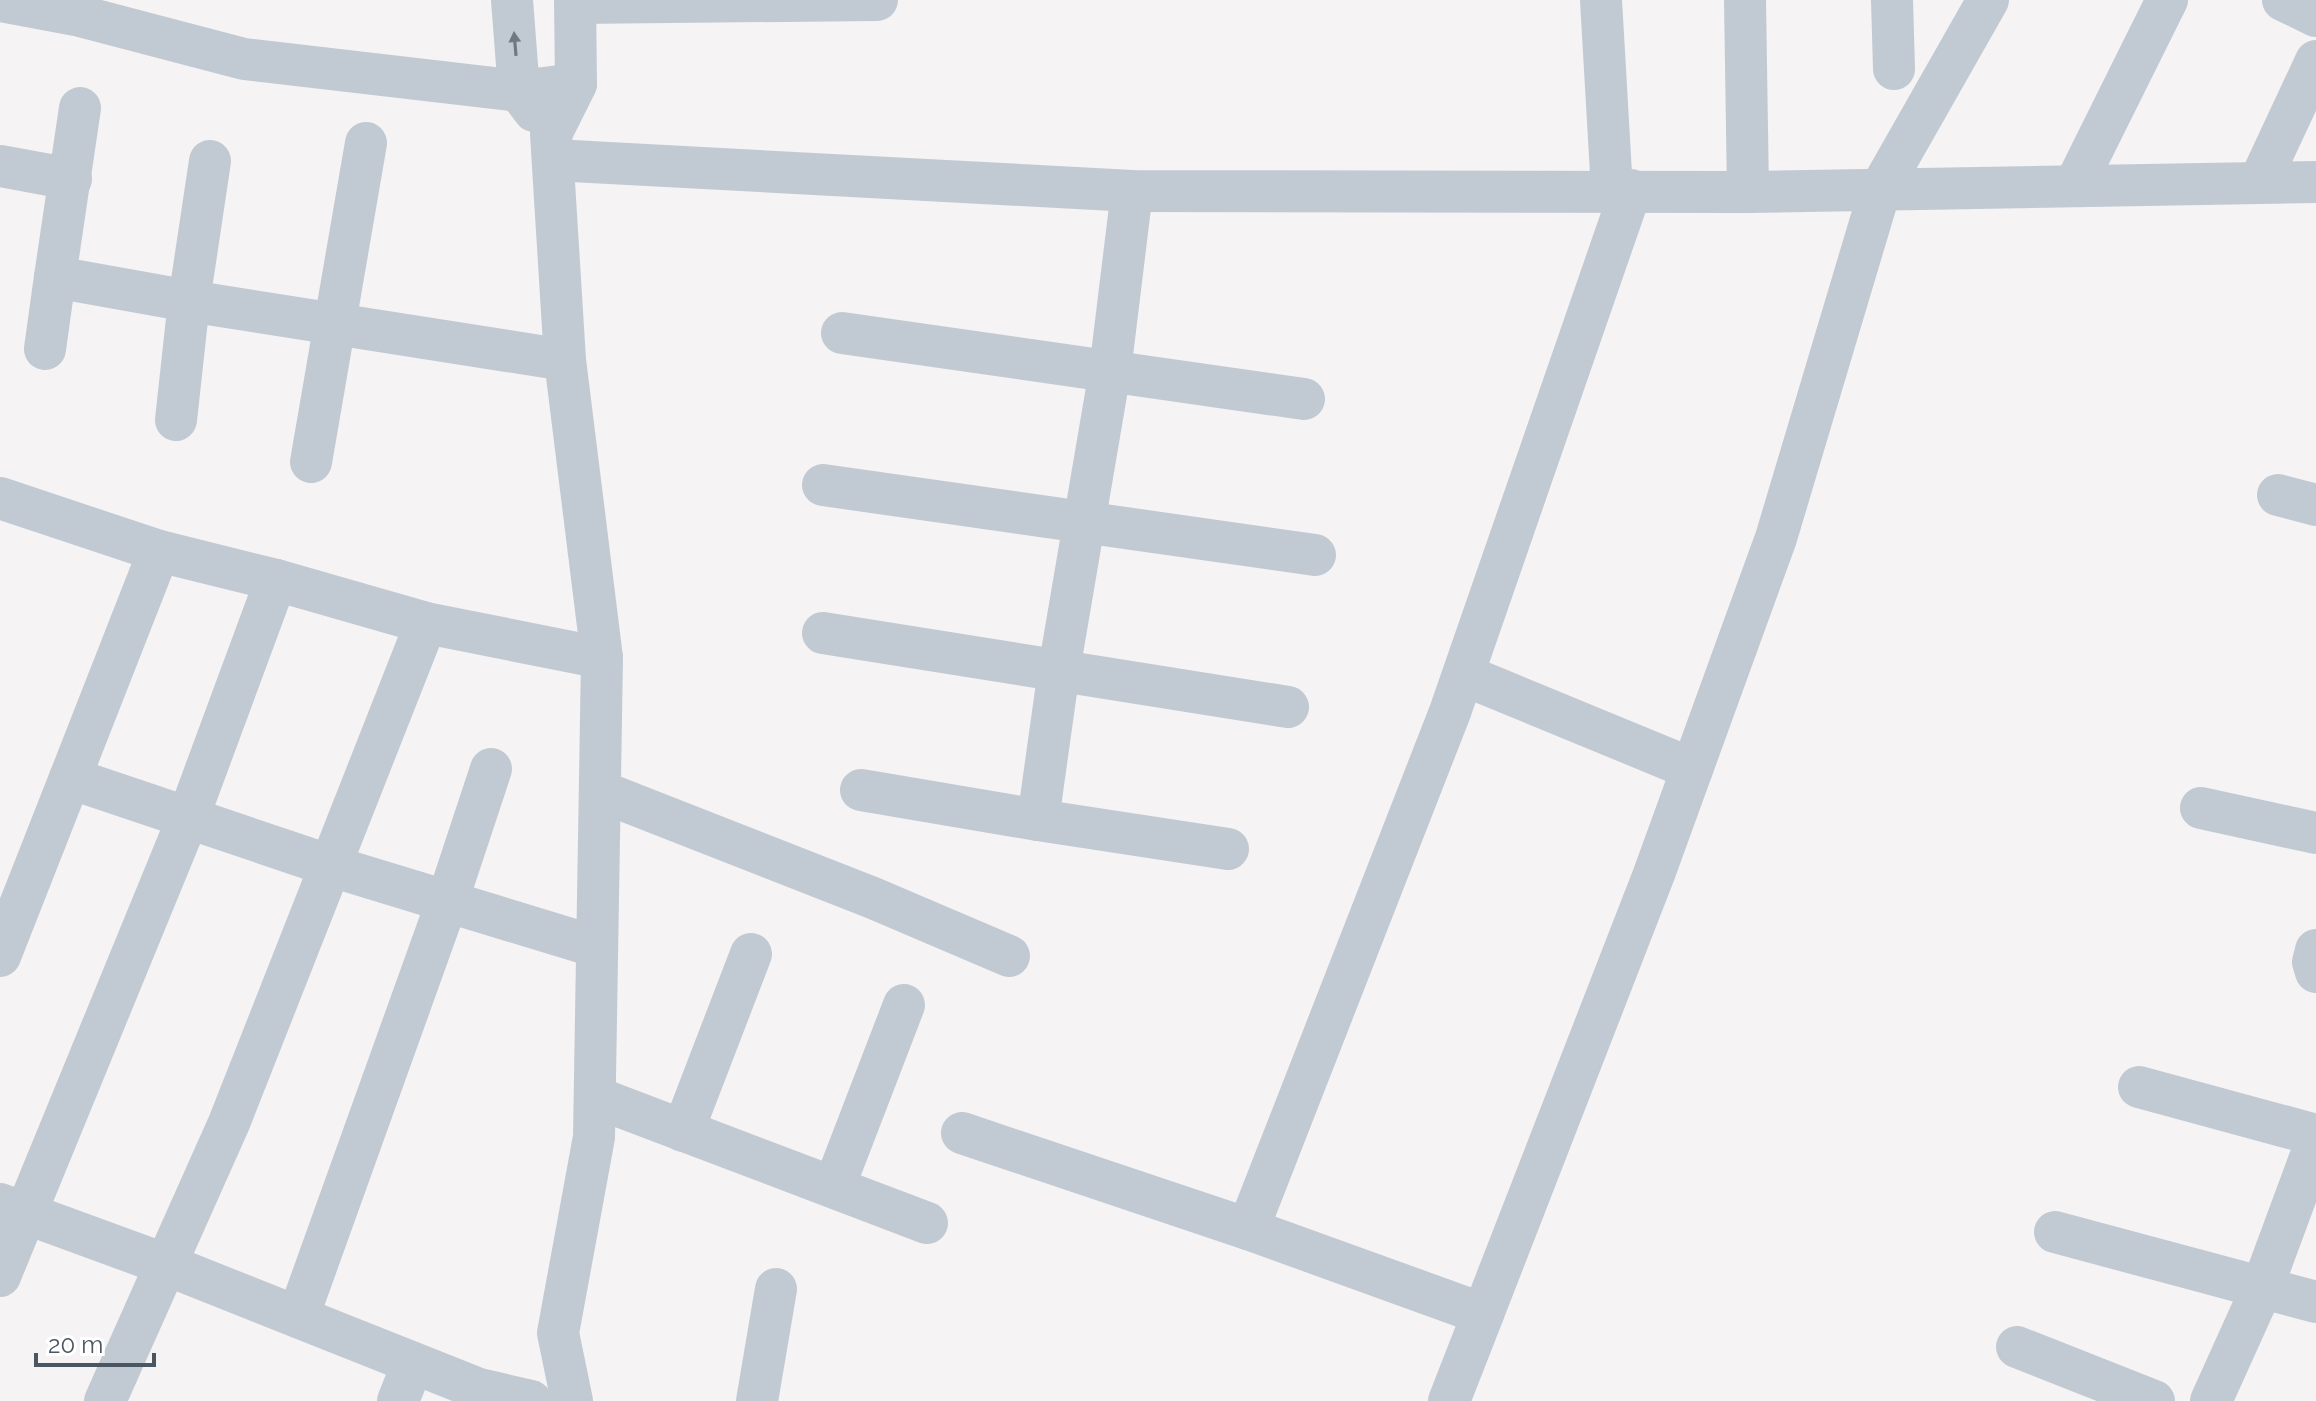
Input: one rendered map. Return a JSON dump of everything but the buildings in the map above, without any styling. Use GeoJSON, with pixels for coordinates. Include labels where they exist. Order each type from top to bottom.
{"type":"FeatureCollection","features":[{"type":"Feature","properties":{"kind":"street"},"geometry":{"type":"LineString","coordinates":[[512,0],[519,91],[552,147]]}},
{"type":"Feature","properties":{"kind":"street"},"geometry":{"type":"LineString","coordinates":[[572,1401],[558,1333],[594,1137],[602,658],[565,360],[552,147],[576,84],[575,1],[877,0]]}},
{"type":"Feature","properties":{"kind":"street"},"geometry":{"type":"LineString","coordinates":[[1248,1229],[1464,675],[1621,190],[1601,0]]}},
{"type":"Feature","properties":{"kind":"street"},"geometry":{"type":"LineString","coordinates":[[1745,0],[1748,192]]}},
{"type":"Feature","properties":{"kind":"street"},"geometry":{"type":"LineString","coordinates":[[1892,0],[1894,69]]}},
{"type":"Feature","properties":{"kind":"street"},"geometry":{"type":"LineString","coordinates":[[1449,1401],[1649,889],[1776,538],[1880,190],[1988,0]]}},
{"type":"Feature","properties":{"kind":"street"},"geometry":{"type":"LineString","coordinates":[[2075,185],[2167,0]]}},
{"type":"Feature","properties":{"kind":"street"},"geometry":{"type":"LineString","coordinates":[[2283,0],[2316,16]]}},
{"type":"Feature","properties":{"kind":"street"},"geometry":{"type":"LineString","coordinates":[[0,1],[76,15],[244,59],[519,91],[576,84]]}},
{"type":"Feature","properties":{"kind":"street"},"geometry":{"type":"LineString","coordinates":[[2260,181],[2316,61]]}},
{"type":"Feature","properties":{"kind":"street"},"geometry":{"type":"LineString","coordinates":[[45,349],[80,108]]}},
{"type":"Feature","properties":{"kind":"street"},"geometry":{"type":"LineString","coordinates":[[311,462],[366,143]]}},
{"type":"Feature","properties":{"kind":"street"},"geometry":{"type":"LineString","coordinates":[[552,147],[1132,191],[1748,192],[2316,182]]}},
{"type":"Feature","properties":{"kind":"street"},"geometry":{"type":"LineString","coordinates":[[176,420],[189,301],[210,161]]}},
{"type":"Feature","properties":{"kind":"street"},"geometry":{"type":"LineString","coordinates":[[0,166],[71,179]]}},
{"type":"Feature","properties":{"kind":"street"},"geometry":{"type":"LineString","coordinates":[[1038,820],[1059,670],[1110,371],[1132,191]]}},
{"type":"Feature","properties":{"kind":"street"},"geometry":{"type":"LineString","coordinates":[[55,277],[565,360]]}},
{"type":"Feature","properties":{"kind":"street"},"geometry":{"type":"LineString","coordinates":[[842,333],[1304,399]]}},
{"type":"Feature","properties":{"kind":"street"},"geometry":{"type":"LineString","coordinates":[[823,485],[1315,555]]}},
{"type":"Feature","properties":{"kind":"street"},"geometry":{"type":"LineString","coordinates":[[0,498],[159,551],[276,580],[426,623],[602,658]]}},
{"type":"Feature","properties":{"kind":"street"},"geometry":{"type":"LineString","coordinates":[[0,956],[159,551]]}},
{"type":"Feature","properties":{"kind":"street"},"geometry":{"type":"LineString","coordinates":[[0,1276],[13,1208],[188,818],[276,580]]}},
{"type":"Feature","properties":{"kind":"street"},"geometry":{"type":"LineString","coordinates":[[105,1401],[229,1123],[426,623]]}},
{"type":"Feature","properties":{"kind":"street"},"geometry":{"type":"LineString","coordinates":[[823,633],[1288,707]]}},
{"type":"Feature","properties":{"kind":"street"},"geometry":{"type":"LineString","coordinates":[[1464,675],[1692,769]]}},
{"type":"Feature","properties":{"kind":"street"},"geometry":{"type":"LineString","coordinates":[[298,1317],[447,902],[491,769]]}},
{"type":"Feature","properties":{"kind":"street"},"geometry":{"type":"LineString","coordinates":[[70,778],[331,866],[597,947]]}},
{"type":"Feature","properties":{"kind":"street"},"geometry":{"type":"LineString","coordinates":[[861,790],[1228,849]]}},
{"type":"Feature","properties":{"kind":"street"},"geometry":{"type":"LineString","coordinates":[[600,791],[873,898],[1009,956]]}},
{"type":"Feature","properties":{"kind":"street"},"geometry":{"type":"LineString","coordinates":[[2201,808],[2316,833]]}},
{"type":"Feature","properties":{"kind":"street"},"geometry":{"type":"LineString","coordinates":[[2316,950],[2313,962],[2316,972]]}},
{"type":"Feature","properties":{"kind":"street"},"geometry":{"type":"LineString","coordinates":[[683,1131],[751,954]]}},
{"type":"Feature","properties":{"kind":"street"},"geometry":{"type":"LineString","coordinates":[[834,1187],[904,1005]]}},
{"type":"Feature","properties":{"kind":"street"},"geometry":{"type":"LineString","coordinates":[[2139,1087],[2316,1135]]}},
{"type":"Feature","properties":{"kind":"street"},"geometry":{"type":"LineString","coordinates":[[595,1097],[927,1223]]}},
{"type":"Feature","properties":{"kind":"street"},"geometry":{"type":"LineString","coordinates":[[962,1133],[1248,1229],[1483,1314]]}},
{"type":"Feature","properties":{"kind":"street"},"geometry":{"type":"LineString","coordinates":[[2211,1401],[2262,1288],[2316,1142]]}},
{"type":"Feature","properties":{"kind":"street"},"geometry":{"type":"LineString","coordinates":[[13,1208],[167,1265],[479,1389],[531,1401]]}},
{"type":"Feature","properties":{"kind":"street"},"geometry":{"type":"LineString","coordinates":[[2055,1232],[2316,1302]]}},
{"type":"Feature","properties":{"kind":"street"},"geometry":{"type":"LineString","coordinates":[[757,1401],[776,1289]]}},
{"type":"Feature","properties":{"kind":"street"},"geometry":{"type":"LineString","coordinates":[[2017,1347],[2154,1401]]}},
{"type":"Feature","properties":{"kind":"street"},"geometry":{"type":"LineString","coordinates":[[398,1401],[413,1363]]}}]}
